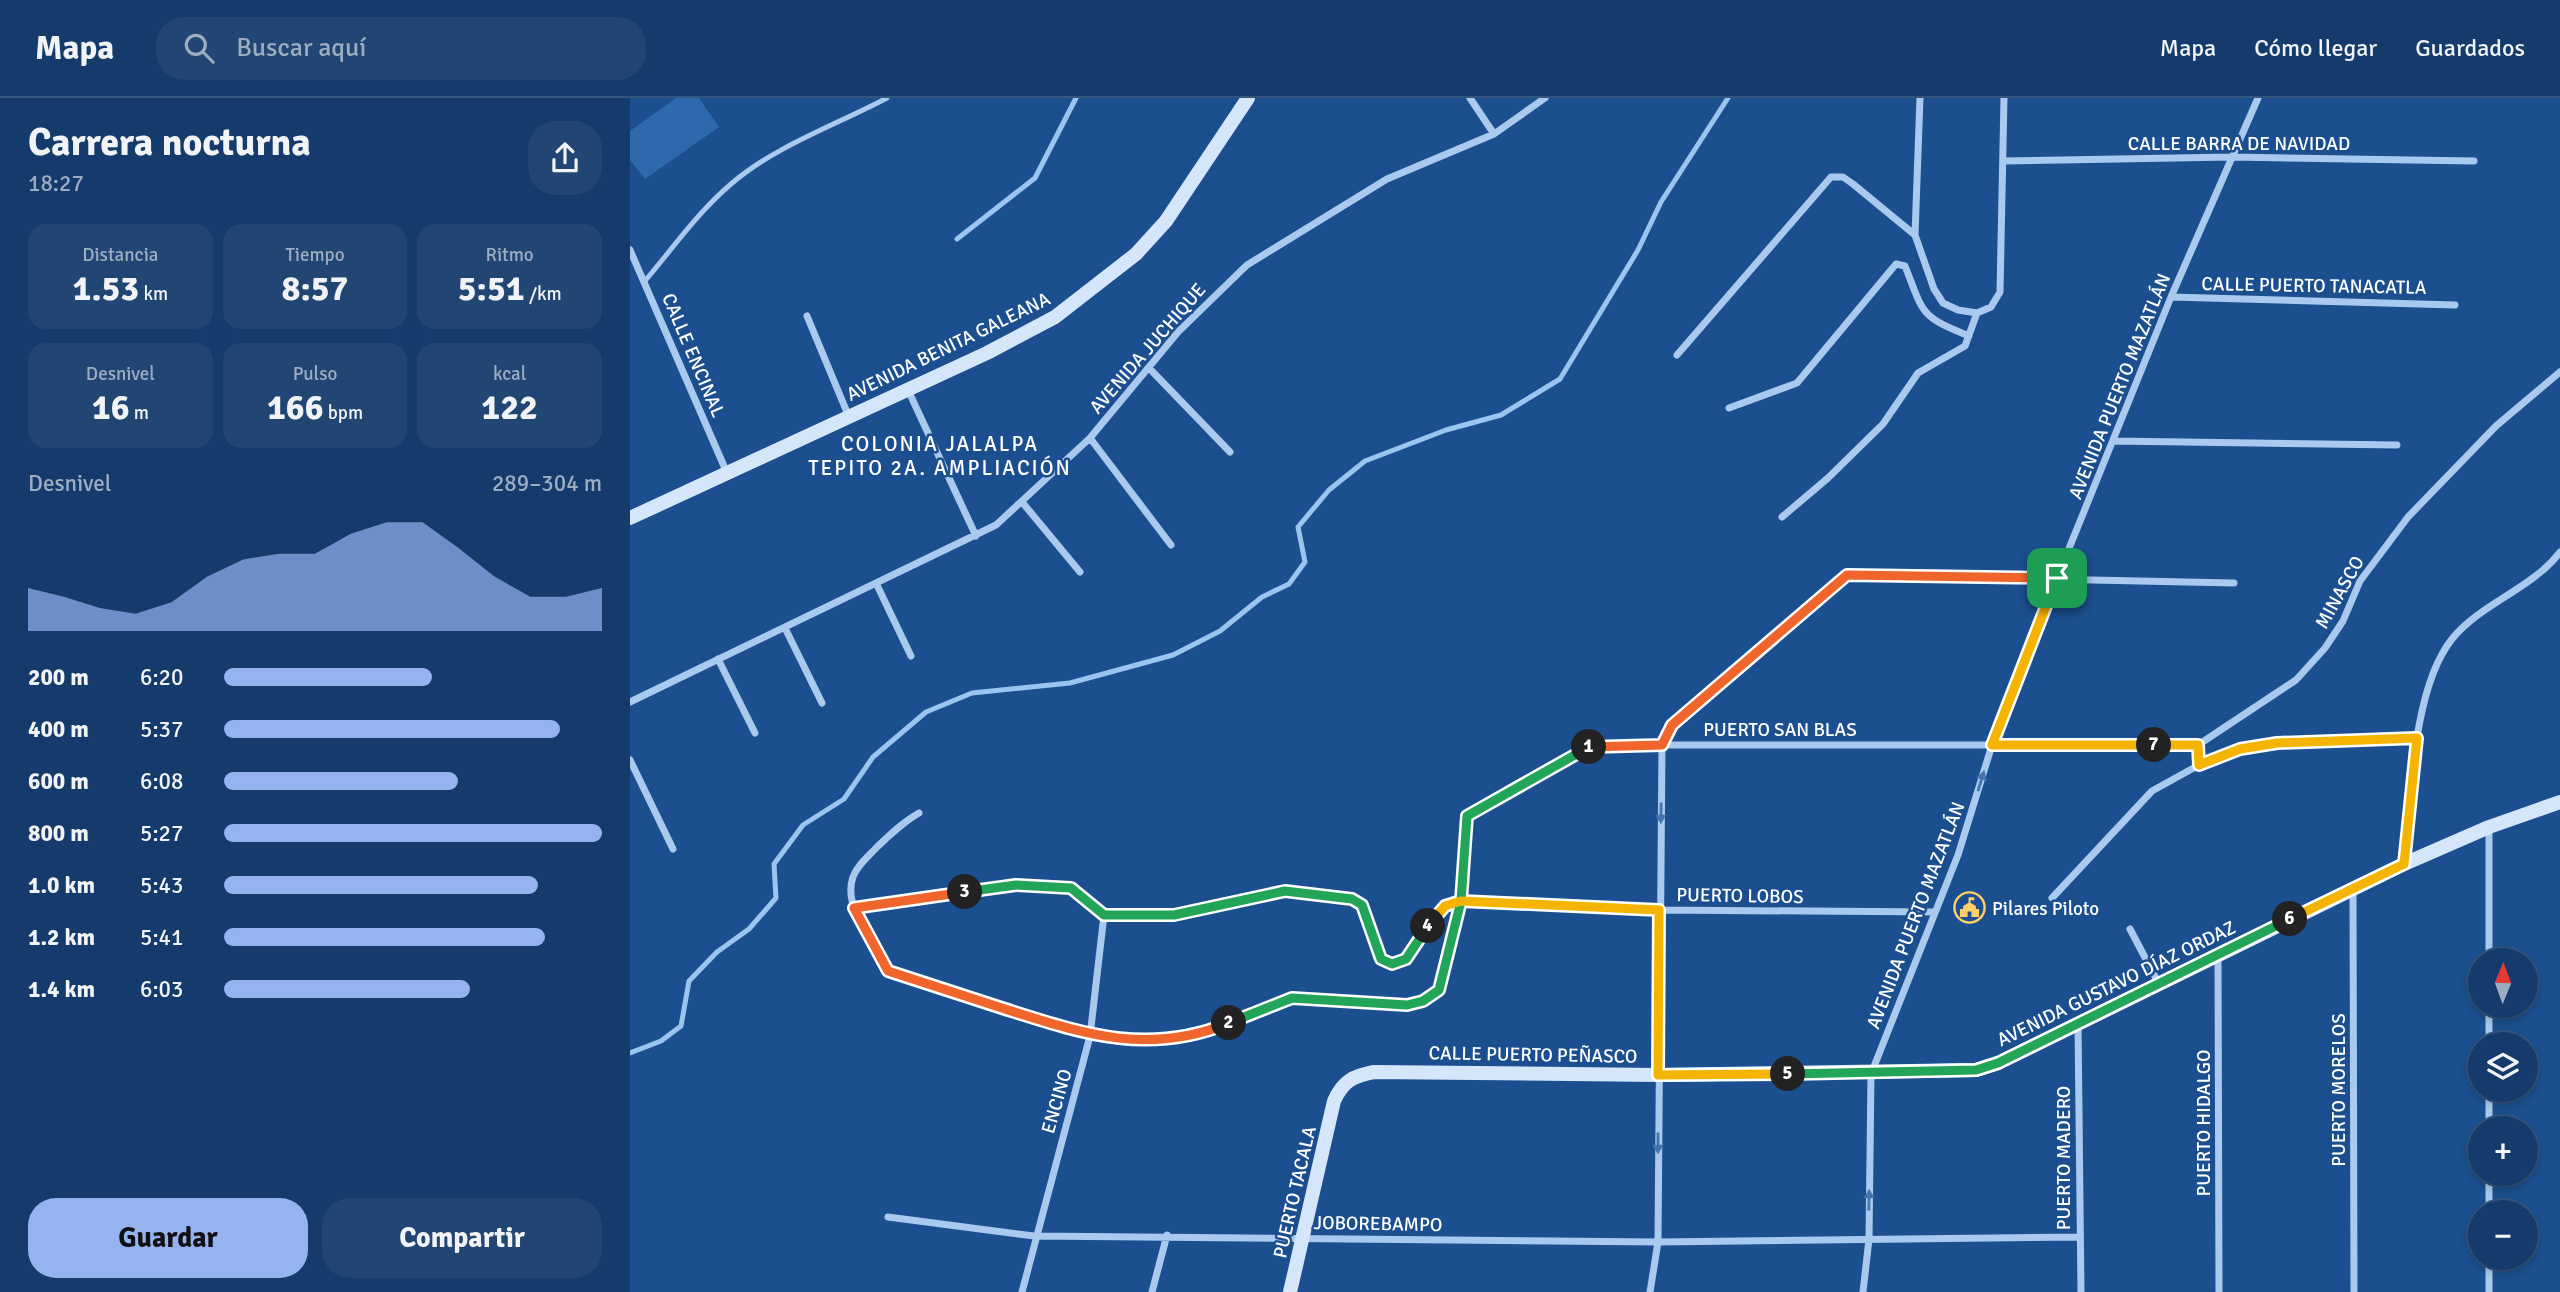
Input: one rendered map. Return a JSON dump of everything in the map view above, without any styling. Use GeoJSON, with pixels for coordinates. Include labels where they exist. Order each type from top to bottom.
{"type":"FeatureCollection","features":[{"type":"Feature","properties":{"kind":"street","name":"AVENIDA BENITA GALEANA"},"geometry":{"type":"LineString","coordinates":[[630,518],[908,390],[1055,317],[1136,254],[1166,220],[1248,98]]}},
{"type":"Feature","properties":{"kind":"street"},"geometry":{"type":"LineString","coordinates":[[1471,98],[1494,134]]}},
{"type":"Feature","properties":{"kind":"street","name":"AVENIDA JUCHIQUE"},"geometry":{"type":"LineString","coordinates":[[630,702],[996,525],[1090,438],[1178,332],[1247,265],[1387,179],[1494,134],[1545,98]]}},
{"type":"Feature","properties":{"kind":"street"},"geometry":{"type":"LineString","coordinates":[[1920,98],[1915,234],[1934,289],[1943,303],[1958,310],[1977,313],[1991,307],[2000,292],[2004,98]]}},
{"type":"Feature","properties":{"kind":"street","name":"AVENIDA PUERTO MAZATLÁN"},"geometry":{"type":"LineString","coordinates":[[1863,1292],[1869,1239],[1871,1074],[1958,855],[1992,745],[2057,578],[2171,297],[2258,98]]}},
{"type":"Feature","properties":{"kind":"street","name":"CALLE BARRA DE NAVIDAD"},"geometry":{"type":"LineString","coordinates":[[2003,161],[2231,157],[2474,161]]}},
{"type":"Feature","properties":{"kind":"street"},"geometry":{"type":"LineString","coordinates":[[1677,355],[1831,177],[1843,177],[1915,234]]}},
{"type":"Feature","properties":{"kind":"street","name":"CALLE ENCINAL"},"geometry":{"type":"LineString","coordinates":[[630,250],[727,473]]}},
{"type":"Feature","properties":{"kind":"street"},"geometry":{"type":"LineString","coordinates":[[1729,408],[1797,383],[1896,264],[1905,265],[1921,308],[1933,321],[1969,336]]}},
{"type":"Feature","properties":{"kind":"street","name":"CALLE PUERTO TANACATLA"},"geometry":{"type":"LineString","coordinates":[[2171,297],[2455,304]]}},
{"type":"Feature","properties":{"kind":"street"},"geometry":{"type":"LineString","coordinates":[[1782,517],[1828,478],[1883,424],[1918,373],[1965,346],[1977,313]]}},
{"type":"Feature","properties":{"kind":"street"},"geometry":{"type":"LineString","coordinates":[[807,316],[849,417]]}},
{"type":"Feature","properties":{"kind":"street"},"geometry":{"type":"LineString","coordinates":[[1149,368],[1230,452]]}},
{"type":"Feature","properties":{"kind":"street","name":"MINASCO"},"geometry":{"type":"LineString","coordinates":[[2198,745],[2297,680],[2325,648],[2343,621],[2360,581],[2408,517],[2496,426],[2560,372]]}},
{"type":"Feature","properties":{"kind":"street"},"geometry":{"type":"LineString","coordinates":[[908,390],[976,536]]}},
{"type":"Feature","properties":{"kind":"street"},"geometry":{"type":"LineString","coordinates":[[1090,438],[1171,545]]}},
{"type":"Feature","properties":{"kind":"street"},"geometry":{"type":"LineString","coordinates":[[2114,441],[2397,445]]}},
{"type":"Feature","properties":{"kind":"street"},"geometry":{"type":"LineString","coordinates":[[1023,502],[1080,572]]}},
{"type":"Feature","properties":{"kind":"street"},"geometry":{"type":"LineString","coordinates":[[2404,864],[2417,738],[2432,674],[2452,639],[2481,613],[2531,579],[2560,552]]}},
{"type":"Feature","properties":{"kind":"street"},"geometry":{"type":"LineString","coordinates":[[1650,1292],[1658,1242],[1662,745],[1672,725],[1847,575],[2234,583]]}},
{"type":"Feature","properties":{"kind":"street"},"geometry":{"type":"LineString","coordinates":[[876,583],[911,656]]}},
{"type":"Feature","properties":{"kind":"street"},"geometry":{"type":"LineString","coordinates":[[785,628],[822,703]]}},
{"type":"Feature","properties":{"kind":"street"},"geometry":{"type":"LineString","coordinates":[[718,659],[755,733]]}},
{"type":"Feature","properties":{"kind":"street"},"geometry":{"type":"LineString","coordinates":[[2052,898],[2152,791],[2199,765],[2240,749],[2277,743],[2417,738]]}},
{"type":"Feature","properties":{"kind":"street","name":"PUERTO SAN BLAS"},"geometry":{"type":"LineString","coordinates":[[1461,901],[1467,816],[1593,745],[2198,745]]}},
{"type":"Feature","properties":{"kind":"street"},"geometry":{"type":"LineString","coordinates":[[2198,745],[2199,765]]}},
{"type":"Feature","properties":{"kind":"street"},"geometry":{"type":"LineString","coordinates":[[630,760],[673,849]]}},
{"type":"Feature","properties":{"kind":"street","name":"AVENIDA GUSTAVO DÍAZ ORDAZ"},"geometry":{"type":"LineString","coordinates":[[1871,1074],[1976,1070],[2404,864],[2488,827],[2560,802]]}},
{"type":"Feature","properties":{"kind":"street"},"geometry":{"type":"LineString","coordinates":[[919,813],[904,822],[861,863],[853,876],[850,892],[854,908],[888,971],[1090,1036],[1170,1039],[1206,1032],[1292,998],[1407,1005],[1423,1001],[1439,990],[1461,901]]}},
{"type":"Feature","properties":{"kind":"street"},"geometry":{"type":"LineString","coordinates":[[2488,827],[2489,948]]}},
{"type":"Feature","properties":{"kind":"street"},"geometry":{"type":"LineString","coordinates":[[854,908],[1016,885],[1045,885],[1071,888],[1104,915],[1174,915],[1285,891],[1352,899],[1362,905],[1381,959],[1392,964],[1406,959],[1435,914],[1445,906],[1461,901]]}},
{"type":"Feature","properties":{"kind":"street","name":"PUERTO MORELOS"},"geometry":{"type":"LineString","coordinates":[[2353,889],[2354,1292]]}},
{"type":"Feature","properties":{"kind":"street","name":"PUERTO LOBOS"},"geometry":{"type":"LineString","coordinates":[[1461,901],[1659,910],[1934,912]]}},
{"type":"Feature","properties":{"kind":"street","name":"ENCINO"},"geometry":{"type":"LineString","coordinates":[[1022,1292],[1034,1236],[1090,1036],[1104,915]]}},
{"type":"Feature","properties":{"kind":"street"},"geometry":{"type":"LineString","coordinates":[[2130,929],[2159,984]]}},
{"type":"Feature","properties":{"kind":"street","name":"PUERTO HIDALGO"},"geometry":{"type":"LineString","coordinates":[[2218,954],[2219,1292]]}},
{"type":"Feature","properties":{"kind":"street","name":"PUERTO MADERO"},"geometry":{"type":"LineString","coordinates":[[2078,1023],[2081,1292]]}},
{"type":"Feature","properties":{"kind":"street","name":"CALLE PUERTO PEÑASCO"},"geometry":{"type":"LineString","coordinates":[[1334,1101],[1342,1085],[1357,1075],[1374,1072],[1871,1074]]}},
{"type":"Feature","properties":{"kind":"street","name":"PUERTO TACALA"},"geometry":{"type":"LineString","coordinates":[[1290,1292],[1305,1238],[1334,1101]]}},
{"type":"Feature","properties":{"kind":"street","name":"JOBOREBAMPO"},"geometry":{"type":"LineString","coordinates":[[888,1217],[1034,1236],[1167,1235],[1658,1242],[2079,1237]]}},
{"type":"Feature","properties":{"kind":"street"},"geometry":{"type":"LineString","coordinates":[[1152,1292],[1167,1235]]}},
{"type":"Feature","properties":{"kind":"street"},"geometry":{"type":"LineString","coordinates":[[2489,1270],[2489,1292]]}},
{"type":"Feature","properties":{"kind":"lane"},"geometry":{"type":"LineString","coordinates":[[645,281],[707,207],[733,182],[781,151],[887,98]]}},
{"type":"Feature","properties":{"kind":"shaded area"},"geometry":{"type":"Polygon","coordinates":[[[676,98],[699,98],[719,127],[645,179],[630,160],[630,131],[676,98]]]}},
{"type":"Feature","properties":{"kind":"waterway"},"geometry":{"type":"LineString","coordinates":[[957,239],[1035,178],[1076,98]]}},
{"type":"Feature","properties":{"kind":"waterway"},"geometry":{"type":"LineString","coordinates":[[630,1053],[661,1041],[681,1026],[689,981],[717,952],[749,929],[776,898],[774,864],[803,825],[844,799],[873,757],[926,712],[972,693],[1070,683],[1173,655],[1220,631],[1262,597],[1289,584],[1305,562],[1298,527],[1329,490],[1365,461],[1446,430],[1501,415],[1560,379],[1638,250],[1661,202],[1728,98]]}},
{"type":"Feature","properties":{"kind":"place","name":"Pilares Piloto"},"geometry":{"type":"Point","coordinates":[1969,908]}},
{"type":"Feature","properties":{"kind":"district","name":"COLONIA JALALPA TEPITO 2A. AMPLIACIÓN"},"geometry":{"type":"Point","coordinates":[940,456]}},
{"type":"Feature","properties":{"kind":"route"},"geometry":{"type":"LineString","coordinates":[[2057,578],[1847,575],[1672,725],[1662,745],[1593,745],[1467,816],[1461,901],[1439,990],[1423,1001],[1407,1005],[1292,998],[1206,1032],[1170,1039],[1090,1036],[888,971],[854,908],[1016,885],[1045,885],[1071,888],[1104,915],[1174,915],[1285,891],[1352,899],[1362,905],[1381,959],[1392,964],[1406,959],[1435,914],[1445,906],[1461,901],[1659,910],[1658,1075],[1871,1074],[1976,1070],[1998,1063],[2404,864],[2417,738],[2277,743],[2240,749],[2199,765],[2198,745],[1992,745],[2057,578]]}}]}
